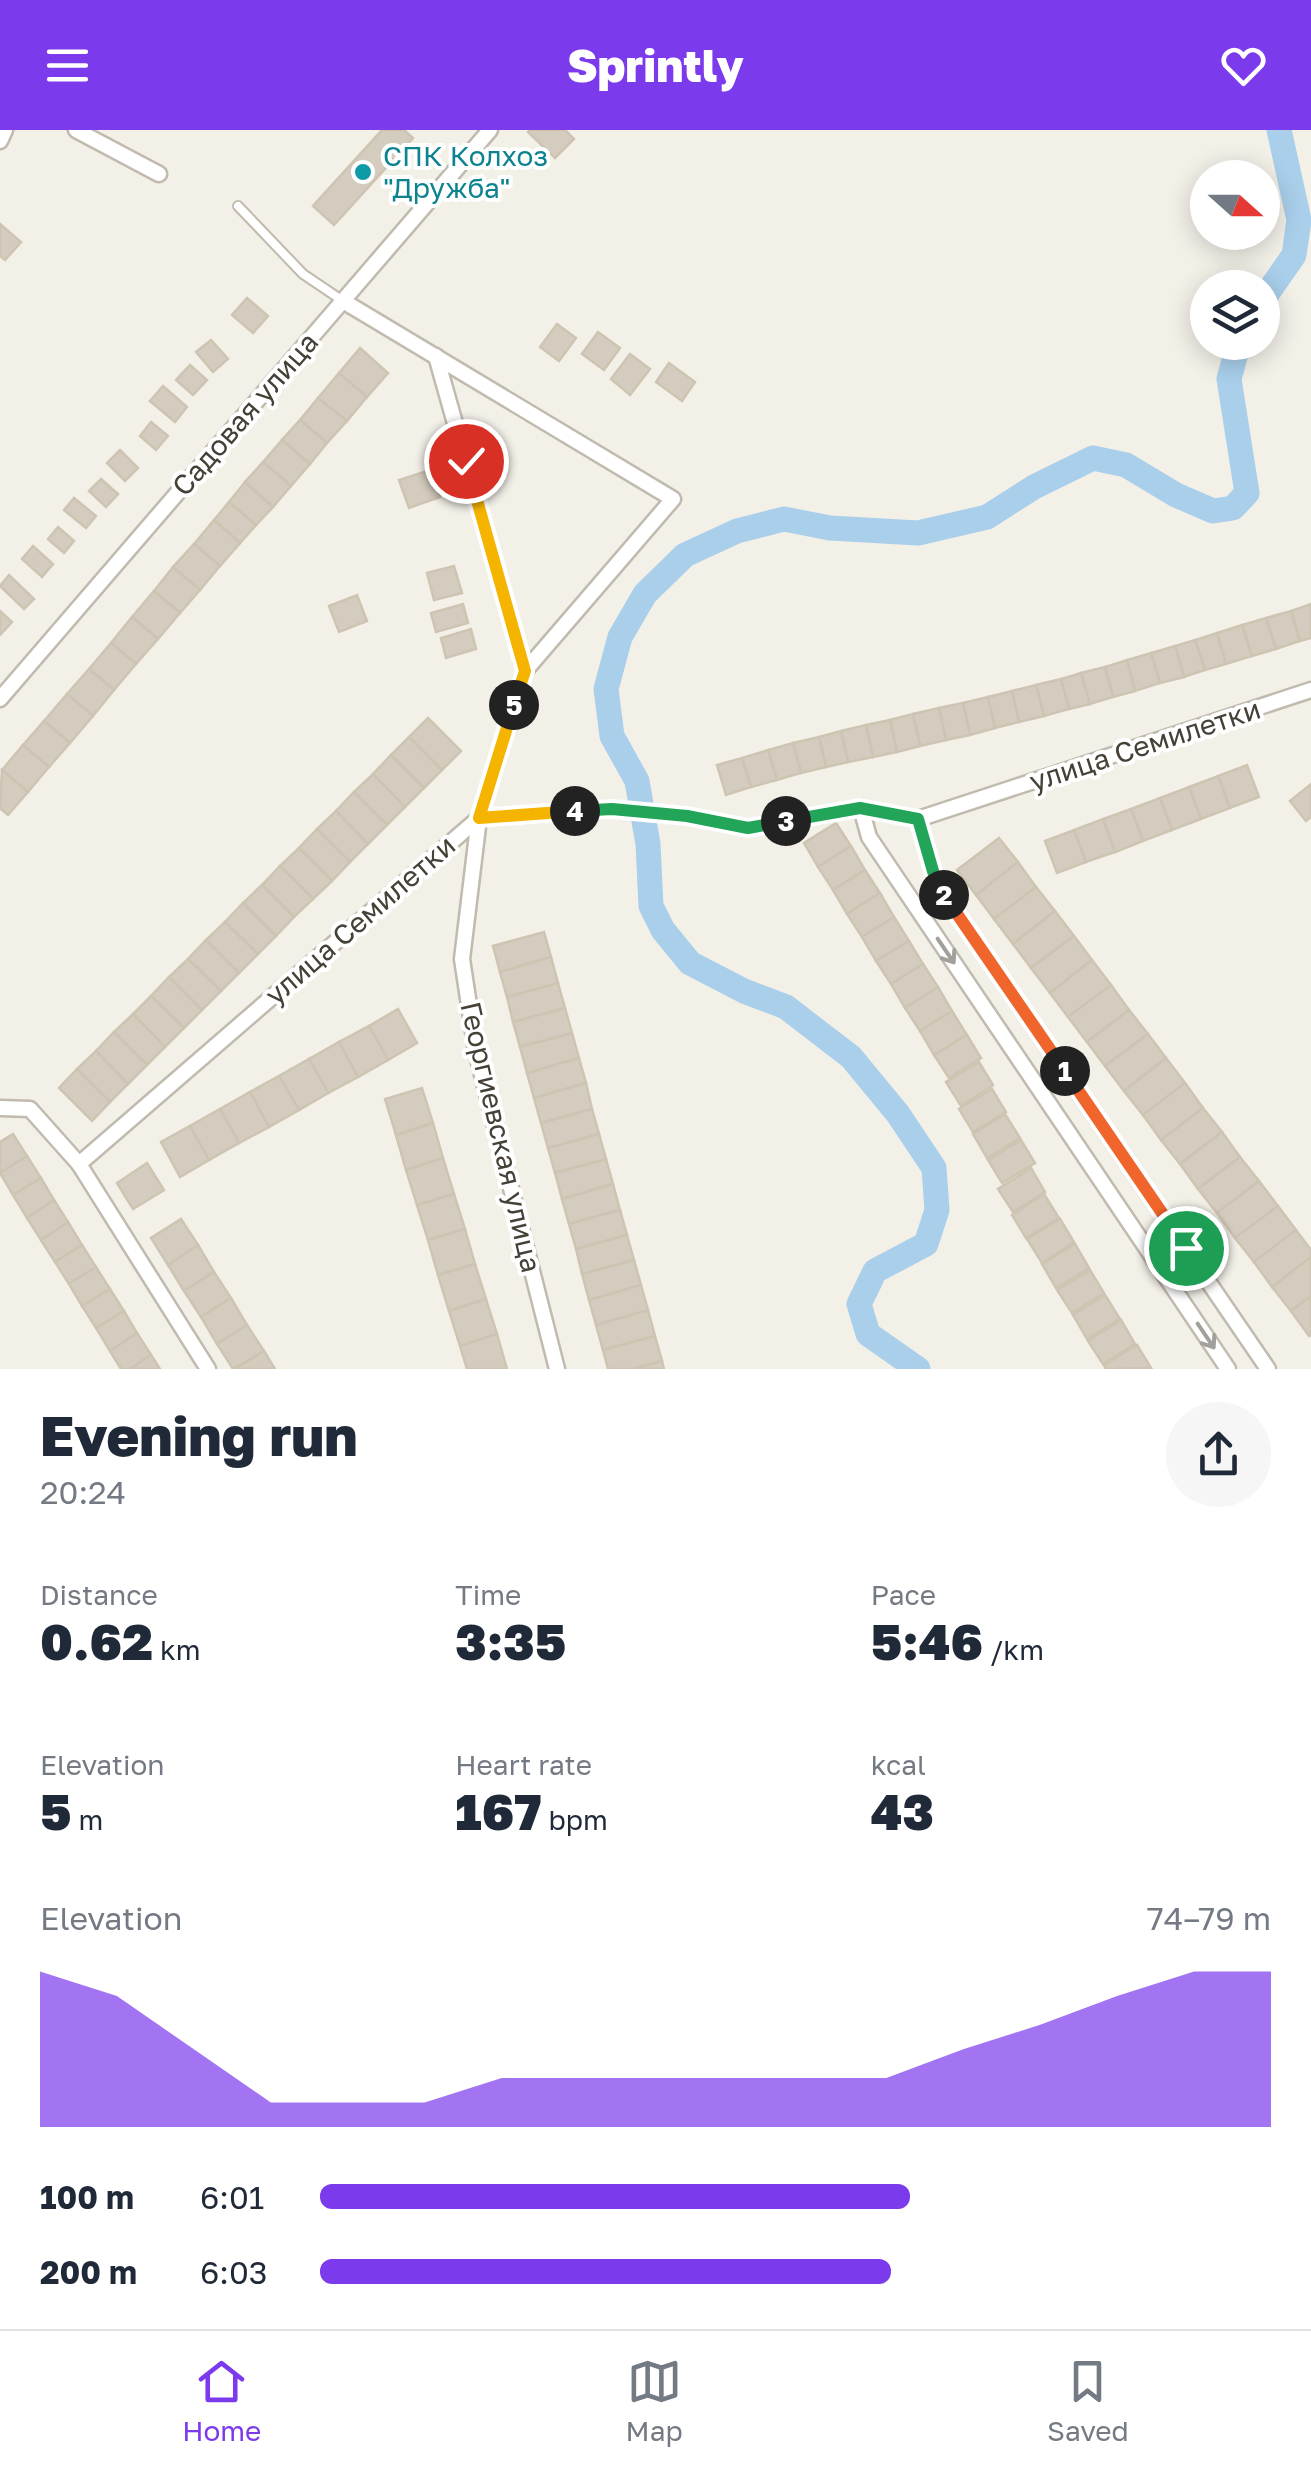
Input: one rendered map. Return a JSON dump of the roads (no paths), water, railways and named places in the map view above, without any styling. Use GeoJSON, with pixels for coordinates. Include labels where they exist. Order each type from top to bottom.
{"type":"FeatureCollection","features":[{"type":"Feature","properties":{"kind":"street"},"geometry":{"type":"LineString","coordinates":[[0,142],[6,130]]}},
{"type":"Feature","properties":{"kind":"street"},"geometry":{"type":"LineString","coordinates":[[76,130],[158,174]]}},
{"type":"Feature","properties":{"kind":"street","name":"Садовая улица"},"geometry":{"type":"LineString","coordinates":[[0,699],[343,301],[482,133]]}},
{"type":"Feature","properties":{"kind":"street","name":"Георгиевская улица"},"geometry":{"type":"LineString","coordinates":[[343,301],[674,500],[525,671],[479,818],[462,959],[476,1051],[557,1369]]}},
{"type":"Feature","properties":{"kind":"street"},"geometry":{"type":"LineString","coordinates":[[436,356],[525,671]]}},
{"type":"Feature","properties":{"kind":"street","name":"улица Семилетки"},"geometry":{"type":"LineString","coordinates":[[79,1164],[479,818],[612,809],[687,816],[748,828],[860,808],[918,819],[1311,690]]}},
{"type":"Feature","properties":{"kind":"street"},"geometry":{"type":"LineString","coordinates":[[860,808],[869,837],[1228,1369]]}},
{"type":"Feature","properties":{"kind":"street"},"geometry":{"type":"LineString","coordinates":[[918,819],[937,885],[1268,1369]]}},
{"type":"Feature","properties":{"kind":"street"},"geometry":{"type":"LineString","coordinates":[[0,1108],[30,1109],[79,1164],[208,1369]]}},
{"type":"Feature","properties":{"kind":"lane"},"geometry":{"type":"LineString","coordinates":[[238,206],[303,274],[343,301]]}},
{"type":"Feature","properties":{"kind":"waterway"},"geometry":{"type":"LineString","coordinates":[[1279,130],[1299,220],[1294,255],[1280,275]]}},
{"type":"Feature","properties":{"kind":"waterway"},"geometry":{"type":"LineString","coordinates":[[918,1369],[868,1334],[859,1304],[875,1271],[926,1244],[937,1210],[934,1168],[898,1114],[851,1057],[786,1007],[690,963],[663,930],[651,906],[648,844],[637,781],[612,736],[606,689],[620,637],[645,594],[685,555],[737,531],[784,519],[830,528],[918,533],[987,517],[1034,487],[1093,458],[1126,465],[1176,495],[1213,511],[1233,508],[1247,493],[1229,379],[1234,360]]}},
{"type":"Feature","properties":{"kind":"place","name":"СПК Колхоз \"Дружба\""},"geometry":{"type":"Point","coordinates":[363,172]}}]}
